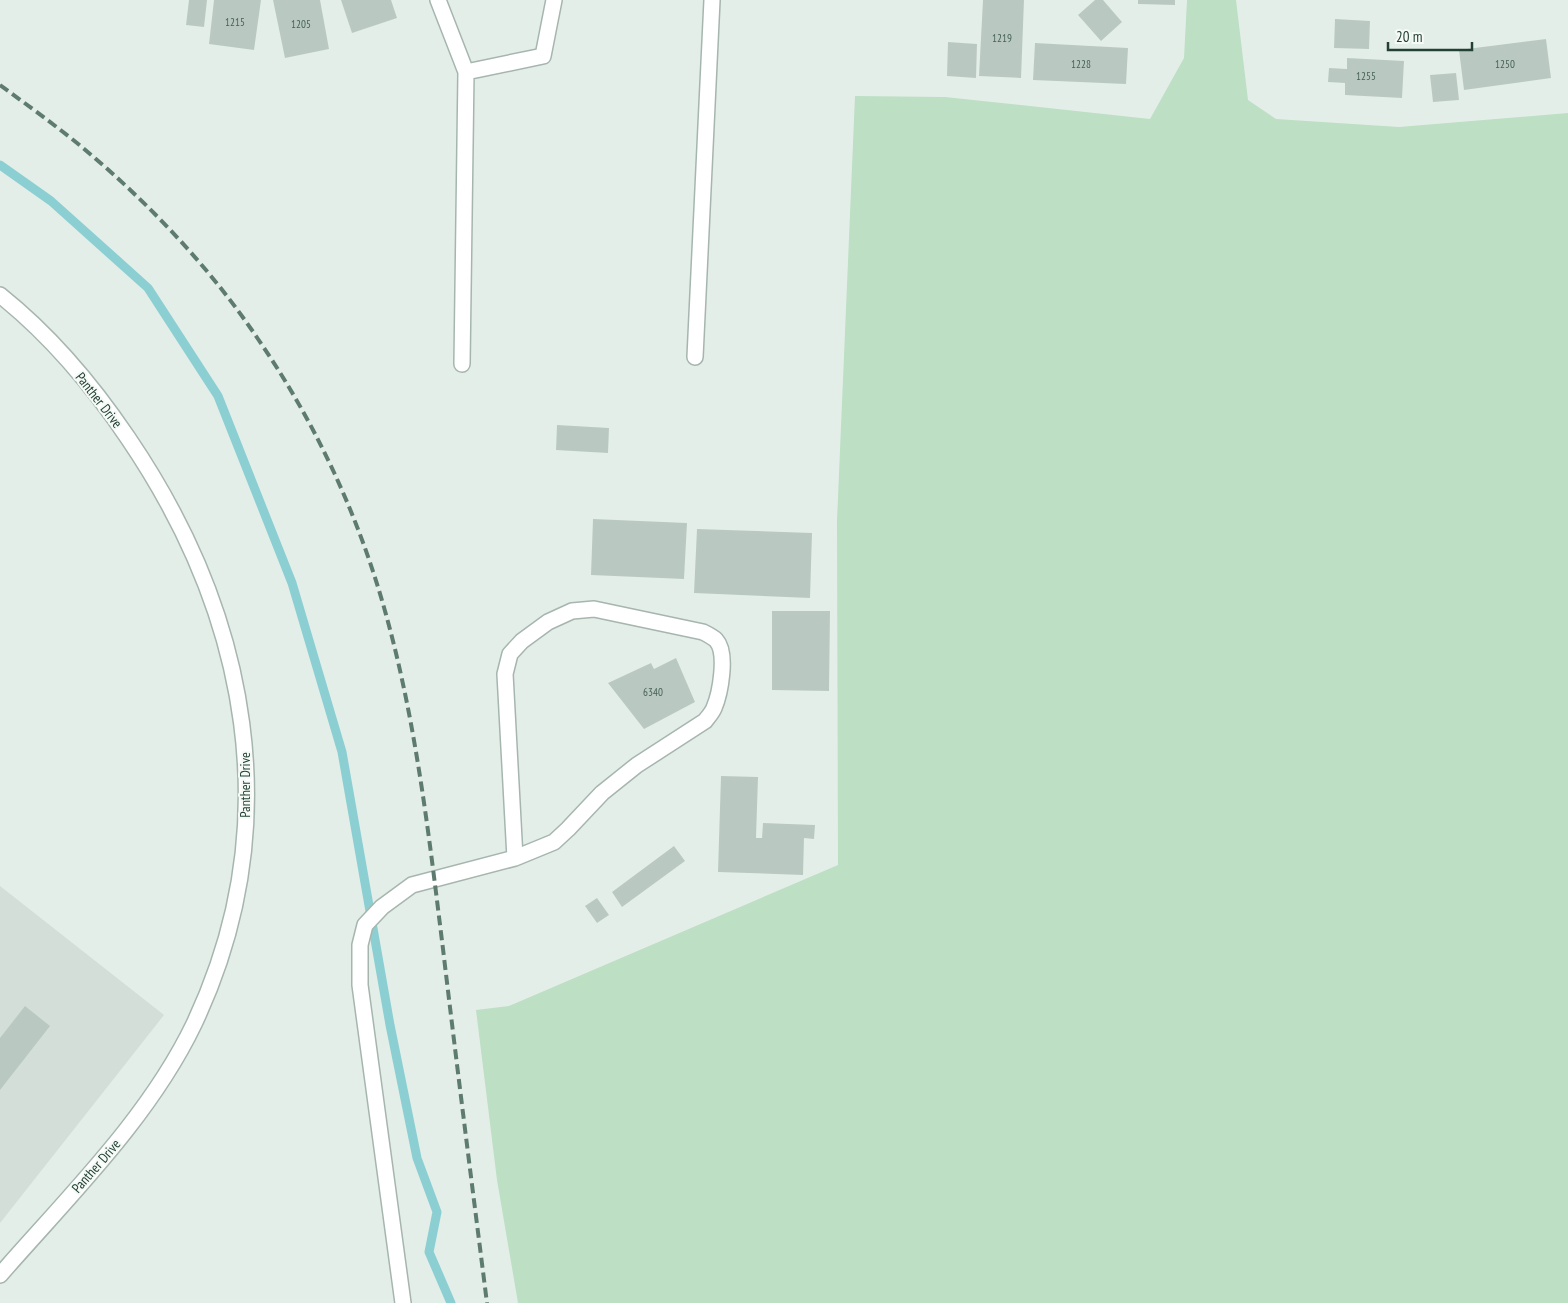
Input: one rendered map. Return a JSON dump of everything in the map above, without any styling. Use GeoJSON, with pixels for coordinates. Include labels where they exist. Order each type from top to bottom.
{"type":"FeatureCollection","features":[{"type":"Feature","properties":{"kind":"street"},"geometry":{"type":"LineString","coordinates":[[438,0],[466,72],[462,364]]}},
{"type":"Feature","properties":{"kind":"street"},"geometry":{"type":"LineString","coordinates":[[466,72],[543,56],[554,0]]}},
{"type":"Feature","properties":{"kind":"street"},"geometry":{"type":"LineString","coordinates":[[695,357],[712,0]]}},
{"type":"Feature","properties":{"kind":"street","name":"Panther Drive"},"geometry":{"type":"LineString","coordinates":[[0,295],[12,304],[65,357],[110,411],[150,470],[186,537],[216,608],[232,665],[243,725],[247,786],[244,847],[235,901],[219,960],[194,1023],[164,1078],[128,1130],[0,1275]]}},
{"type":"Feature","properties":{"kind":"street"},"geometry":{"type":"LineString","coordinates":[[402,1303],[360,985],[360,946],[364,925],[382,906],[412,885],[515,858],[554,842],[602,793],[637,764],[705,721],[713,711],[718,698],[721,677],[722,652],[716,640],[703,632],[594,609],[572,611],[548,622],[522,641],[510,654],[505,674],[515,858]]}},
{"type":"Feature","properties":{"kind":"shaded area"},"geometry":{"type":"Polygon","coordinates":[[[0,886],[164,1015],[0,1223],[0,886]]]}},
{"type":"Feature","properties":{"kind":"green space"},"geometry":{"type":"Polygon","coordinates":[[[1187,0],[1236,0],[1248,100],[1276,119],[1399,127],[1568,113],[1568,1303],[518,1303],[497,1180],[476,1010],[509,1006],[838,865],[837,521],[855,96],[945,97],[1150,119],[1184,58],[1187,0]]]}},
{"type":"Feature","properties":{"kind":"building"},"geometry":{"type":"Polygon","coordinates":[[[189,0],[207,0],[204,27],[186,25],[189,0]]]}},
{"type":"Feature","properties":{"kind":"building"},"geometry":{"type":"Polygon","coordinates":[[[214,0],[261,0],[254,50],[209,44],[214,0]]]}},
{"type":"Feature","properties":{"kind":"building"},"geometry":{"type":"Polygon","coordinates":[[[273,0],[320,0],[329,49],[285,58],[273,0]]]}},
{"type":"Feature","properties":{"kind":"building"},"geometry":{"type":"Polygon","coordinates":[[[341,0],[391,0],[397,18],[352,33],[341,0]]]}},
{"type":"Feature","properties":{"kind":"building"},"geometry":{"type":"Polygon","coordinates":[[[983,0],[1024,0],[1021,78],[979,76],[983,0]]]}},
{"type":"Feature","properties":{"kind":"building"},"geometry":{"type":"Polygon","coordinates":[[[1095,0],[1103,0],[1122,22],[1101,41],[1078,15],[1095,0]]]}},
{"type":"Feature","properties":{"kind":"building"},"geometry":{"type":"Polygon","coordinates":[[[1138,0],[1175,0],[1175,5],[1138,4],[1138,0]]]}},
{"type":"Feature","properties":{"kind":"building"},"geometry":{"type":"Polygon","coordinates":[[[1335,19],[1370,21],[1369,49],[1334,48],[1335,19]]]}},
{"type":"Feature","properties":{"kind":"building"},"geometry":{"type":"Polygon","coordinates":[[[1546,39],[1551,78],[1464,90],[1459,50],[1546,39]]]}},
{"type":"Feature","properties":{"kind":"building"},"geometry":{"type":"Polygon","coordinates":[[[948,42],[977,44],[976,78],[947,76],[948,42]]]}},
{"type":"Feature","properties":{"kind":"building"},"geometry":{"type":"Polygon","coordinates":[[[1035,43],[1128,48],[1126,84],[1033,80],[1035,43]]]}},
{"type":"Feature","properties":{"kind":"building"},"geometry":{"type":"Polygon","coordinates":[[[1347,58],[1404,61],[1402,98],[1345,95],[1345,83],[1328,82],[1329,68],[1347,69],[1347,58]]]}},
{"type":"Feature","properties":{"kind":"building"},"geometry":{"type":"Polygon","coordinates":[[[1456,73],[1459,100],[1433,102],[1430,75],[1456,73]]]}},
{"type":"Feature","properties":{"kind":"building"},"geometry":{"type":"Polygon","coordinates":[[[557,425],[609,428],[608,453],[556,450],[557,425]]]}},
{"type":"Feature","properties":{"kind":"building"},"geometry":{"type":"Polygon","coordinates":[[[593,519],[687,523],[684,579],[591,575],[593,519]]]}},
{"type":"Feature","properties":{"kind":"building"},"geometry":{"type":"Polygon","coordinates":[[[697,529],[812,533],[810,598],[694,593],[697,529]]]}},
{"type":"Feature","properties":{"kind":"building"},"geometry":{"type":"Polygon","coordinates":[[[772,611],[830,611],[829,691],[772,690],[772,611]]]}},
{"type":"Feature","properties":{"kind":"building"},"geometry":{"type":"Polygon","coordinates":[[[676,658],[695,702],[644,729],[608,683],[651,663],[654,669],[676,658]]]}},
{"type":"Feature","properties":{"kind":"building"},"geometry":{"type":"Polygon","coordinates":[[[721,776],[758,777],[756,838],[762,838],[763,823],[815,825],[814,839],[804,838],[803,875],[718,872],[721,776]]]}},
{"type":"Feature","properties":{"kind":"building"},"geometry":{"type":"Polygon","coordinates":[[[674,846],[685,861],[622,907],[612,892],[674,846]]]}},
{"type":"Feature","properties":{"kind":"building"},"geometry":{"type":"Polygon","coordinates":[[[597,898],[609,915],[597,923],[585,906],[597,898]]]}},
{"type":"Feature","properties":{"kind":"building"},"geometry":{"type":"Polygon","coordinates":[[[25,1006],[50,1026],[0,1090],[0,1038],[25,1006]]]}},
{"type":"Feature","properties":{"kind":"waterway"},"geometry":{"type":"LineString","coordinates":[[0,165],[51,201],[148,288],[218,396],[292,583],[342,752],[390,1025],[417,1158],[437,1212],[429,1252],[451,1303]]}},
{"type":"Feature","properties":{"kind":"railway"},"geometry":{"type":"LineString","coordinates":[[0,85],[77,143],[127,187],[175,235],[219,285],[258,339],[298,403],[333,470],[362,539],[396,652],[413,736],[432,864],[487,1303]]}}]}
